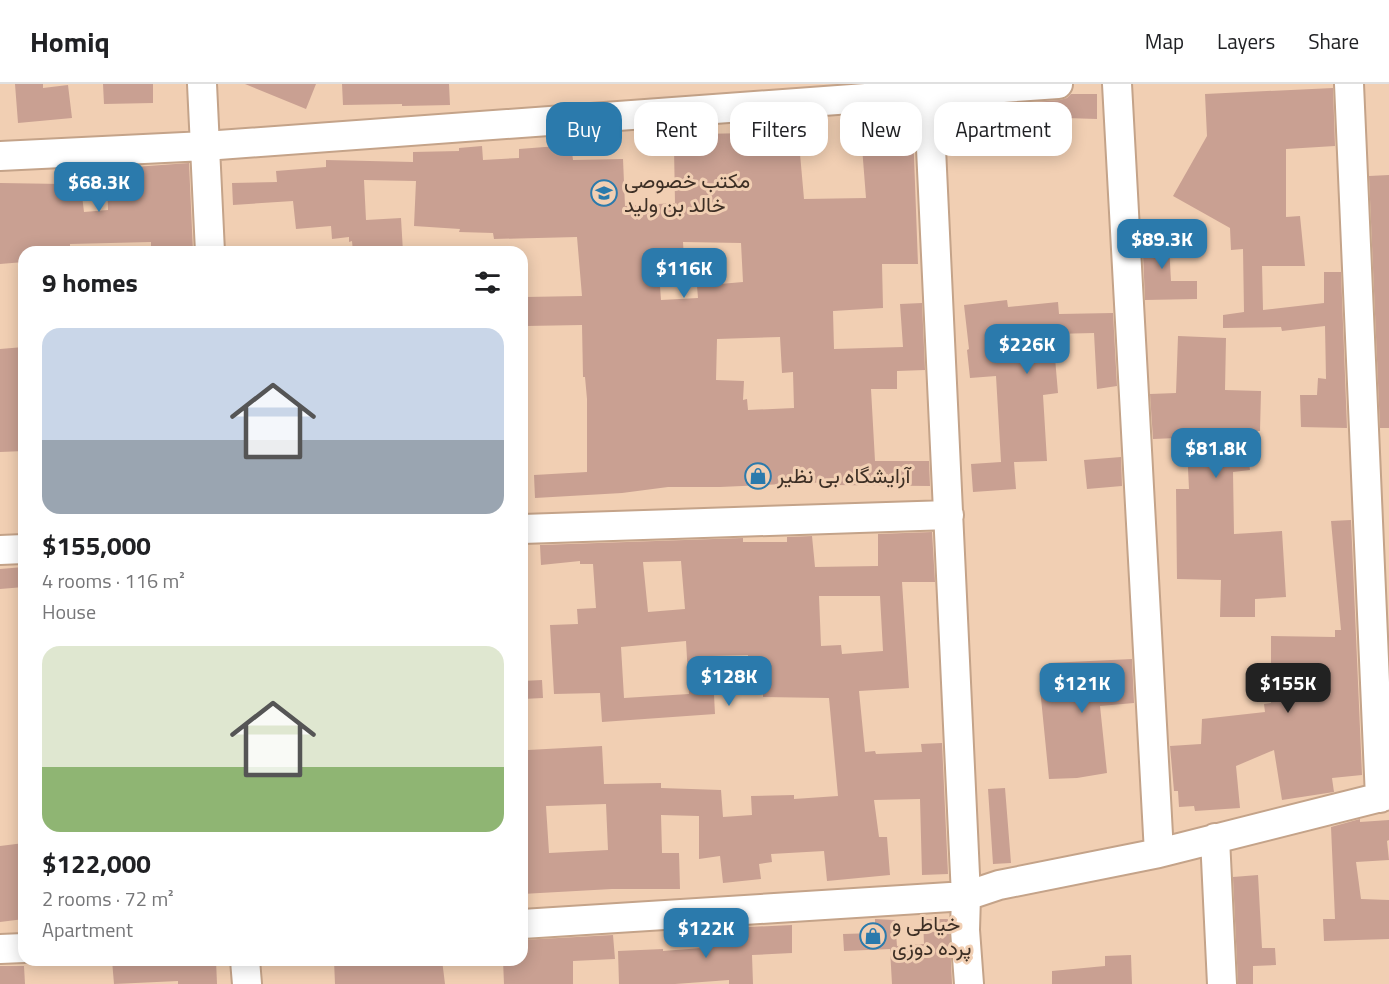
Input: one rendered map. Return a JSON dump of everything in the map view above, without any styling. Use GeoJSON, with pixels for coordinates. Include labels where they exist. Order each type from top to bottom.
{"type":"FeatureCollection","features":[{"type":"Feature","properties":{"kind":"street"},"geometry":{"type":"LineString","coordinates":[[202,84],[210,246]]}},
{"type":"Feature","properties":{"kind":"street"},"geometry":{"type":"LineString","coordinates":[[0,156],[205,146],[928,88],[1058,84]]}},
{"type":"Feature","properties":{"kind":"street"},"geometry":{"type":"LineString","coordinates":[[1117,84],[1159,853]]}},
{"type":"Feature","properties":{"kind":"street"},"geometry":{"type":"LineString","coordinates":[[528,924],[966,896],[999,885],[1159,853],[1385,796],[1349,84]]}},
{"type":"Feature","properties":{"kind":"street"},"geometry":{"type":"LineString","coordinates":[[928,88],[969,984]]}},
{"type":"Feature","properties":{"kind":"street"},"geometry":{"type":"LineString","coordinates":[[528,529],[949,515]]}},
{"type":"Feature","properties":{"kind":"street"},"geometry":{"type":"LineString","coordinates":[[0,550],[18,549]]}},
{"type":"Feature","properties":{"kind":"street"},"geometry":{"type":"LineString","coordinates":[[1215,838],[1222,984]]}},
{"type":"Feature","properties":{"kind":"street"},"geometry":{"type":"LineString","coordinates":[[0,949],[18,948]]}},
{"type":"Feature","properties":{"kind":"street"},"geometry":{"type":"LineString","coordinates":[[246,966],[247,984]]}},
{"type":"Feature","properties":{"kind":"building"},"geometry":{"type":"Polygon","coordinates":[[[15,84],[43,84],[43,88],[68,85],[72,118],[18,123],[15,84]]]}},
{"type":"Feature","properties":{"kind":"building"},"geometry":{"type":"Polygon","coordinates":[[[103,84],[153,84],[153,103],[104,104],[103,84]]]}},
{"type":"Feature","properties":{"kind":"building"},"geometry":{"type":"Polygon","coordinates":[[[245,84],[316,84],[306,109],[245,84]]]}},
{"type":"Feature","properties":{"kind":"building"},"geometry":{"type":"Polygon","coordinates":[[[342,84],[449,84],[450,105],[343,105],[342,84]]]}},
{"type":"Feature","properties":{"kind":"building"},"geometry":{"type":"Polygon","coordinates":[[[1333,88],[1335,146],[1286,149],[1286,217],[1300,216],[1305,266],[1262,266],[1263,310],[1324,303],[1324,272],[1341,272],[1347,428],[1301,427],[1300,395],[1317,395],[1318,378],[1326,379],[1325,326],[1282,331],[1281,327],[1223,328],[1223,315],[1244,312],[1243,249],[1231,250],[1230,228],[1173,196],[1207,136],[1205,94],[1333,88]]]}},
{"type":"Feature","properties":{"kind":"building"},"geometry":{"type":"Polygon","coordinates":[[[1071,94],[1097,94],[1097,119],[1072,118],[1072,102],[1034,102],[1067,98],[1071,94]]]}},
{"type":"Feature","properties":{"kind":"building"},"geometry":{"type":"Polygon","coordinates":[[[730,133],[730,156],[800,156],[804,199],[866,198],[863,156],[914,156],[918,264],[882,264],[883,308],[833,311],[834,349],[903,347],[900,304],[922,303],[925,370],[897,371],[897,389],[871,389],[875,461],[929,461],[930,486],[831,485],[831,482],[668,487],[622,493],[535,498],[534,475],[587,472],[587,399],[585,377],[583,377],[582,325],[528,326],[528,297],[582,296],[577,237],[494,239],[493,233],[459,232],[460,229],[414,226],[416,181],[364,180],[366,220],[401,218],[403,246],[352,246],[349,237],[332,239],[331,226],[296,229],[293,201],[233,205],[232,183],[277,182],[276,171],[326,167],[326,160],[413,162],[413,152],[459,151],[459,148],[482,146],[483,160],[519,158],[519,149],[546,147],[546,156],[572,156],[573,160],[623,159],[625,206],[675,203],[674,156],[718,156],[718,134],[730,133]],[[683,242],[684,258],[658,259],[661,300],[698,298],[697,286],[743,282],[741,243],[683,242]],[[780,337],[717,339],[716,380],[744,381],[743,400],[747,399],[748,410],[794,408],[793,372],[782,373],[780,337]]]}},
{"type":"Feature","properties":{"kind":"building"},"geometry":{"type":"Polygon","coordinates":[[[189,163],[193,246],[151,246],[151,242],[18,246],[18,262],[0,264],[0,183],[62,184],[61,172],[79,171],[84,212],[108,210],[107,169],[189,163]]]}},
{"type":"Feature","properties":{"kind":"building"},"geometry":{"type":"Polygon","coordinates":[[[1389,175],[1389,428],[1380,428],[1369,176],[1389,175]]]}},
{"type":"Feature","properties":{"kind":"building"},"geometry":{"type":"Polygon","coordinates":[[[1168,229],[1171,281],[1197,281],[1197,299],[1145,300],[1142,231],[1168,229]]]}},
{"type":"Feature","properties":{"kind":"building"},"geometry":{"type":"Polygon","coordinates":[[[1007,300],[1008,307],[1058,302],[1059,314],[1113,313],[1117,386],[1097,389],[1094,333],[1053,334],[1058,393],[1043,395],[1047,461],[1014,462],[1016,489],[973,492],[971,464],[1001,462],[996,376],[970,378],[964,305],[1007,300]]]}},
{"type":"Feature","properties":{"kind":"building"},"geometry":{"type":"Polygon","coordinates":[[[1178,336],[1226,338],[1225,390],[1261,391],[1260,431],[1245,431],[1250,470],[1233,472],[1234,534],[1282,531],[1286,597],[1255,599],[1255,617],[1220,617],[1221,580],[1177,579],[1176,489],[1189,489],[1187,448],[1178,448],[1177,438],[1153,439],[1150,394],[1176,393],[1178,336]]]}},
{"type":"Feature","properties":{"kind":"building"},"geometry":{"type":"Polygon","coordinates":[[[18,348],[18,451],[0,452],[0,349],[18,348]]]}},
{"type":"Feature","properties":{"kind":"building"},"geometry":{"type":"Polygon","coordinates":[[[1121,457],[1122,486],[1087,489],[1084,460],[1121,457]]]}},
{"type":"Feature","properties":{"kind":"building"},"geometry":{"type":"Polygon","coordinates":[[[1351,520],[1362,775],[1332,778],[1334,792],[1282,800],[1274,750],[1236,766],[1240,808],[1195,811],[1194,806],[1179,807],[1178,791],[1174,791],[1170,746],[1201,744],[1202,719],[1265,712],[1264,704],[1271,703],[1271,636],[1335,637],[1335,630],[1341,630],[1331,521],[1351,520]]]}},
{"type":"Feature","properties":{"kind":"building"},"geometry":{"type":"Polygon","coordinates":[[[932,532],[935,582],[902,582],[909,688],[859,691],[865,752],[875,751],[876,754],[922,752],[921,744],[942,743],[948,874],[922,875],[920,799],[874,800],[879,837],[887,837],[890,875],[827,881],[824,851],[771,854],[772,862],[759,864],[761,879],[723,883],[720,856],[699,859],[699,816],[661,815],[662,853],[679,853],[680,889],[612,889],[528,894],[528,750],[602,746],[604,784],[661,783],[661,788],[721,790],[723,817],[752,815],[751,796],[794,795],[794,799],[838,796],[829,698],[763,697],[763,694],[749,694],[748,655],[712,656],[715,714],[602,722],[600,693],[554,694],[550,625],[578,624],[577,609],[596,608],[593,564],[580,564],[580,561],[541,565],[540,545],[743,538],[743,542],[787,542],[787,537],[812,536],[815,567],[878,566],[878,534],[932,532]],[[681,561],[643,562],[648,612],[685,609],[681,561]],[[819,596],[821,646],[841,645],[842,654],[883,651],[880,596],[819,596]],[[686,641],[621,647],[624,698],[689,694],[686,641]],[[606,804],[546,806],[549,853],[608,850],[606,804]]]}},
{"type":"Feature","properties":{"kind":"building"},"geometry":{"type":"Polygon","coordinates":[[[18,568],[18,588],[0,589],[0,569],[18,568]]]}},
{"type":"Feature","properties":{"kind":"building"},"geometry":{"type":"Polygon","coordinates":[[[1132,659],[1134,703],[1100,706],[1107,773],[1077,778],[1049,779],[1040,688],[1050,687],[1049,663],[1132,659]]]}},
{"type":"Feature","properties":{"kind":"building"},"geometry":{"type":"Polygon","coordinates":[[[542,680],[543,698],[528,699],[528,681],[542,680]]]}},
{"type":"Feature","properties":{"kind":"building"},"geometry":{"type":"Polygon","coordinates":[[[1005,788],[1011,863],[993,864],[988,789],[1005,788]]]}},
{"type":"Feature","properties":{"kind":"building"},"geometry":{"type":"Polygon","coordinates":[[[1360,819],[1360,822],[1389,820],[1389,840],[1387,841],[1389,860],[1356,862],[1361,899],[1389,900],[1389,939],[1324,941],[1323,919],[1335,919],[1331,827],[1360,819]]]}},
{"type":"Feature","properties":{"kind":"building"},"geometry":{"type":"Polygon","coordinates":[[[18,844],[18,920],[0,922],[0,846],[18,844]]]}},
{"type":"Feature","properties":{"kind":"building"},"geometry":{"type":"Polygon","coordinates":[[[1258,875],[1262,948],[1275,948],[1276,965],[1253,966],[1253,984],[1238,984],[1233,877],[1258,875]]]}},
{"type":"Feature","properties":{"kind":"building"},"geometry":{"type":"Polygon","coordinates":[[[875,919],[895,920],[897,946],[924,944],[923,919],[949,919],[952,984],[892,984],[890,949],[844,951],[843,934],[875,933],[875,919]]]}},
{"type":"Feature","properties":{"kind":"building"},"geometry":{"type":"Polygon","coordinates":[[[792,925],[792,953],[752,955],[753,984],[729,984],[729,980],[675,984],[619,984],[618,951],[663,949],[663,951],[727,946],[727,928],[792,925]]]}},
{"type":"Feature","properties":{"kind":"building"},"geometry":{"type":"Polygon","coordinates":[[[613,935],[615,959],[573,961],[573,984],[504,984],[503,966],[528,966],[528,940],[613,935]]]}},
{"type":"Feature","properties":{"kind":"building"},"geometry":{"type":"Polygon","coordinates":[[[1131,955],[1132,984],[1052,984],[1052,971],[1105,966],[1105,956],[1131,955]]]}},
{"type":"Feature","properties":{"kind":"building"},"geometry":{"type":"Polygon","coordinates":[[[0,966],[24,966],[25,984],[0,984],[0,966]]]}},
{"type":"Feature","properties":{"kind":"building"},"geometry":{"type":"Polygon","coordinates":[[[112,966],[216,966],[217,984],[178,984],[178,981],[114,984],[112,966]]]}},
{"type":"Feature","properties":{"kind":"building"},"geometry":{"type":"Polygon","coordinates":[[[334,966],[443,966],[445,984],[335,984],[334,966]]]}},
{"type":"Feature","properties":{"kind":"place","name":"مکتب خصوصی خالد بن ولید"},"geometry":{"type":"Point","coordinates":[604,193]}},
{"type":"Feature","properties":{"kind":"place","name":"آرایشگاه بی نظیر"},"geometry":{"type":"Point","coordinates":[758,476]}},
{"type":"Feature","properties":{"kind":"place","name":"خیاطی و پرده دوزی"},"geometry":{"type":"Point","coordinates":[873,936]}}]}
